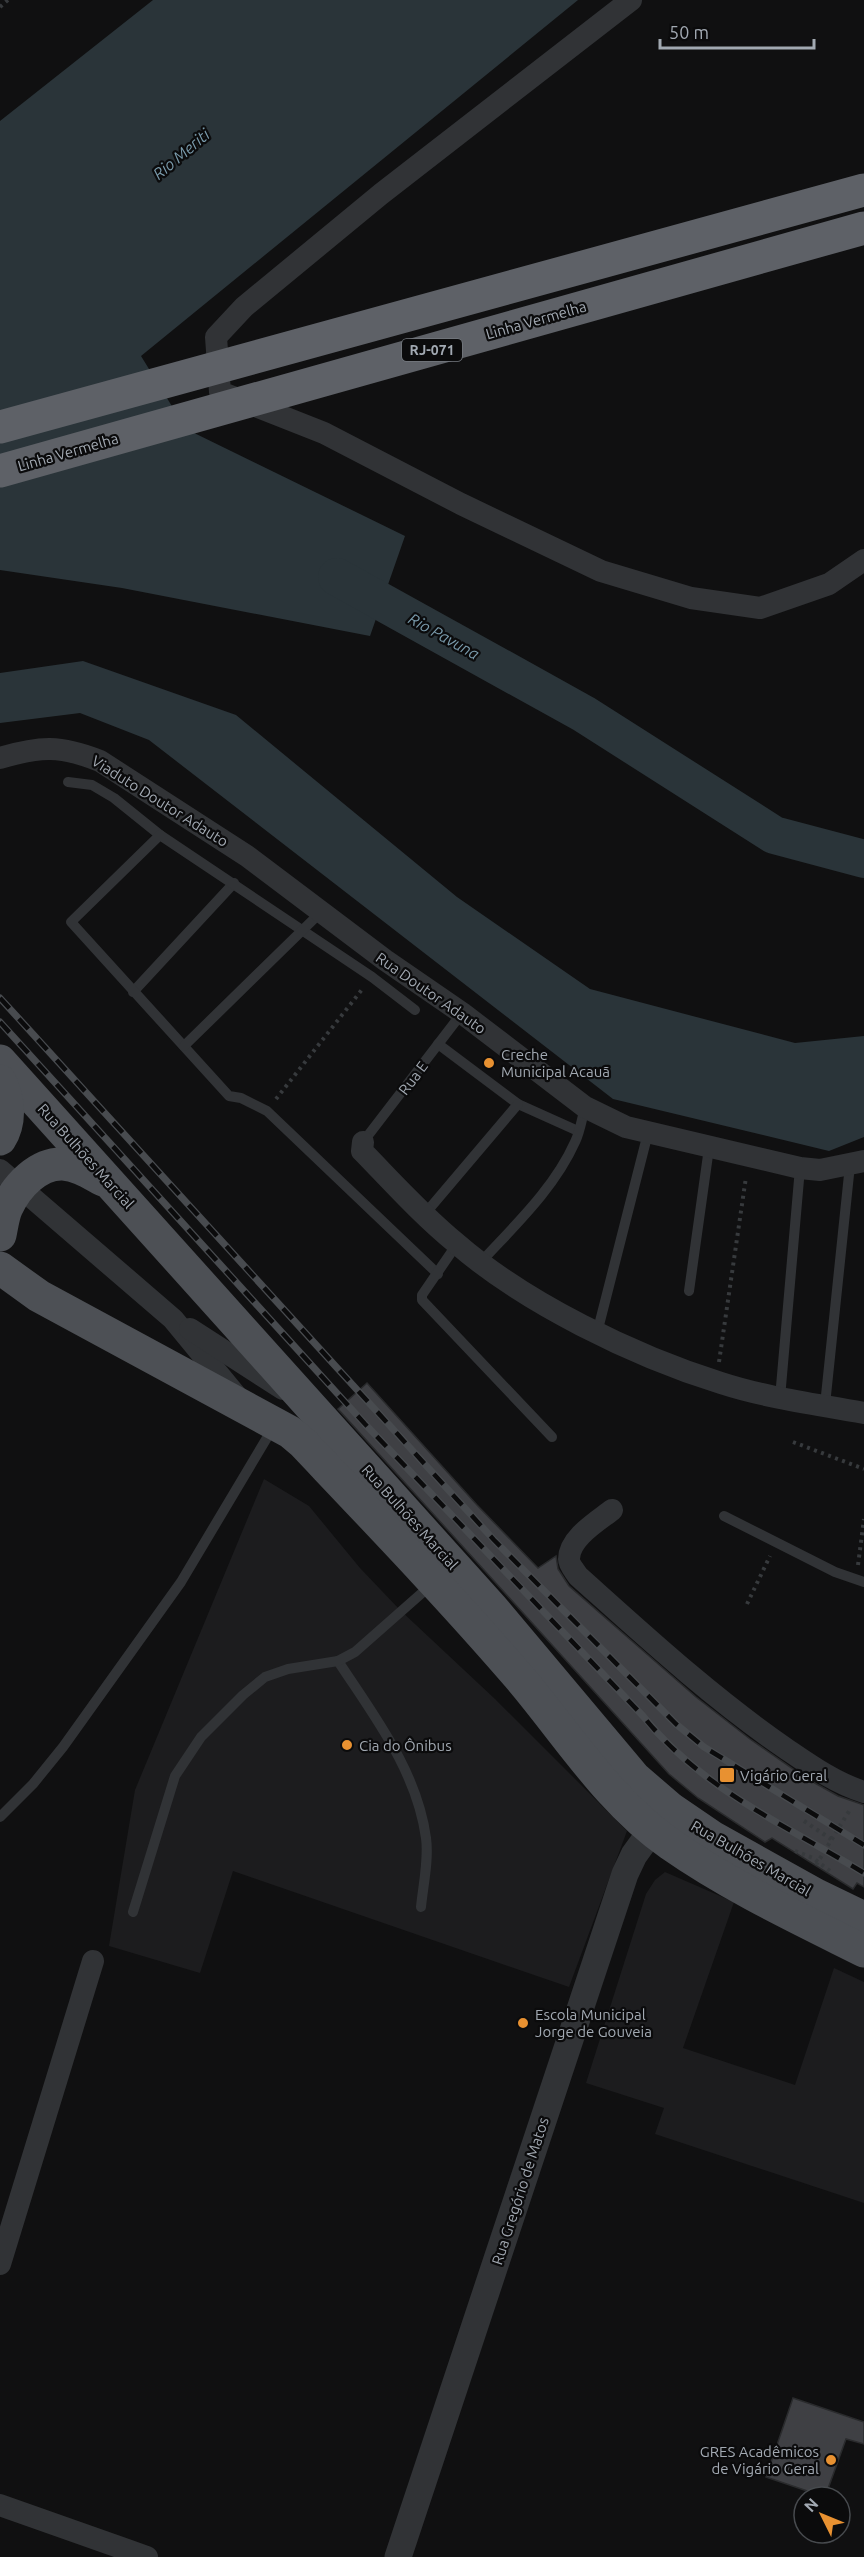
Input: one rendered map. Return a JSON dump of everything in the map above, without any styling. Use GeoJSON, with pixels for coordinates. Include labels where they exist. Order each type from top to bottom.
{"type":"FeatureCollection","features":[{"type":"Feature","properties":{"kind":"highway","name":"RJ-071"},"geometry":{"type":"LineString","coordinates":[[0,427],[864,190]]}},
{"type":"Feature","properties":{"kind":"highway","name":"Linha Vermelha"},"geometry":{"type":"LineString","coordinates":[[0,471],[864,228]]}},
{"type":"Feature","properties":{"kind":"main road","name":"Rua Bulhões Marcial"},"geometry":{"type":"LineString","coordinates":[[0,1061],[315,1408],[411,1539],[433,1582],[518,1677],[590,1766],[652,1830],[669,1844],[740,1886],[864,1951]]}},
{"type":"Feature","properties":{"kind":"main road"},"geometry":{"type":"LineString","coordinates":[[0,1081],[7,1111],[7,1129],[0,1139]]}},
{"type":"Feature","properties":{"kind":"main road"},"geometry":{"type":"LineString","coordinates":[[2,1273],[0,1235],[6,1209],[19,1188],[34,1174],[48,1165],[65,1164],[81,1168],[112,1185]]}},
{"type":"Feature","properties":{"kind":"main road","name":"Rua Bulhões Marcial"},"geometry":{"type":"LineString","coordinates":[[2,1273],[39,1296],[276,1423],[303,1443],[493,1609],[601,1740],[651,1793],[670,1809],[712,1837],[816,1895],[864,1918]]}},
{"type":"Feature","properties":{"kind":"street"},"geometry":{"type":"LineString","coordinates":[[631,0],[381,194],[244,307],[216,337],[220,392],[324,433],[460,504],[601,571],[690,598],[760,608],[829,584],[864,560]]}},
{"type":"Feature","properties":{"kind":"street","name":"Viaduto Doutor Adauto"},"geometry":{"type":"LineString","coordinates":[[0,758],[30,749],[53,747],[76,751],[100,761],[247,856]]}},
{"type":"Feature","properties":{"kind":"street","name":"Rua Doutor Adauto"},"geometry":{"type":"LineString","coordinates":[[247,856],[320,913],[462,1012],[585,1107],[626,1127],[800,1168],[820,1170],[857,1163]]}},
{"type":"Feature","properties":{"kind":"street"},"geometry":{"type":"LineString","coordinates":[[363,1142],[364,1154],[424,1215],[457,1244],[525,1292],[597,1333],[716,1382],[780,1398],[864,1413]]}},
{"type":"Feature","properties":{"kind":"street"},"geometry":{"type":"LineString","coordinates":[[0,1170],[173,1319],[244,1406]]}},
{"type":"Feature","properties":{"kind":"street"},"geometry":{"type":"LineString","coordinates":[[173,1319],[315,1408]]}},
{"type":"Feature","properties":{"kind":"street"},"geometry":{"type":"LineString","coordinates":[[612,1510],[579,1538],[572,1549],[570,1563],[578,1576],[676,1664],[730,1707],[824,1774],[849,1788],[859,1798]]}},
{"type":"Feature","properties":{"kind":"street","name":"Rua Gregório de Matos"},"geometry":{"type":"LineString","coordinates":[[398,2557],[625,1874],[634,1855],[652,1830]]}},
{"type":"Feature","properties":{"kind":"street"},"geometry":{"type":"LineString","coordinates":[[0,2264],[93,1961]]}},
{"type":"Feature","properties":{"kind":"street"},"geometry":{"type":"LineString","coordinates":[[0,2505],[147,2557]]}},
{"type":"Feature","properties":{"kind":"lane"},"geometry":{"type":"LineString","coordinates":[[68,782],[92,785],[114,798],[160,835],[372,977],[415,1010]]}},
{"type":"Feature","properties":{"kind":"lane"},"geometry":{"type":"LineString","coordinates":[[160,835],[71,922],[229,1096],[241,1098],[267,1111],[438,1274]]}},
{"type":"Feature","properties":{"kind":"lane"},"geometry":{"type":"LineString","coordinates":[[133,992],[234,883]]}},
{"type":"Feature","properties":{"kind":"lane"},"geometry":{"type":"LineString","coordinates":[[184,1046],[320,913]]}},
{"type":"Feature","properties":{"kind":"lane","name":"Rua E"},"geometry":{"type":"LineString","coordinates":[[363,1142],[462,1012]]}},
{"type":"Feature","properties":{"kind":"lane"},"geometry":{"type":"LineString","coordinates":[[438,1044],[518,1104],[578,1131]]}},
{"type":"Feature","properties":{"kind":"lane"},"geometry":{"type":"LineString","coordinates":[[424,1215],[518,1104]]}},
{"type":"Feature","properties":{"kind":"lane"},"geometry":{"type":"LineString","coordinates":[[481,1262],[537,1201],[571,1150],[585,1107]]}},
{"type":"Feature","properties":{"kind":"lane"},"geometry":{"type":"LineString","coordinates":[[597,1333],[648,1133]]}},
{"type":"Feature","properties":{"kind":"lane"},"geometry":{"type":"LineString","coordinates":[[689,1291],[709,1148]]}},
{"type":"Feature","properties":{"kind":"lane"},"geometry":{"type":"LineString","coordinates":[[825,1405],[857,1163]]}},
{"type":"Feature","properties":{"kind":"lane"},"geometry":{"type":"LineString","coordinates":[[780,1398],[800,1168]]}},
{"type":"Feature","properties":{"kind":"lane"},"geometry":{"type":"LineString","coordinates":[[457,1244],[422,1295],[423,1303],[552,1437]]}},
{"type":"Feature","properties":{"kind":"lane"},"geometry":{"type":"LineString","coordinates":[[0,1816],[33,1784],[63,1747],[181,1582],[276,1423]]}},
{"type":"Feature","properties":{"kind":"lane"},"geometry":{"type":"LineString","coordinates":[[724,1516],[860,1581]]}},
{"type":"Feature","properties":{"kind":"lane"},"geometry":{"type":"LineString","coordinates":[[133,1912],[175,1776],[201,1737],[243,1695],[265,1677],[288,1669],[338,1661],[355,1652],[433,1582]]}},
{"type":"Feature","properties":{"kind":"lane"},"geometry":{"type":"LineString","coordinates":[[338,1661],[398,1754],[417,1798],[427,1840],[421,1907]]}},
{"type":"Feature","properties":{"kind":"path"},"geometry":{"type":"LineString","coordinates":[[0,7],[8,0]]}},
{"type":"Feature","properties":{"kind":"path"},"geometry":{"type":"LineString","coordinates":[[267,1111],[372,977]]}},
{"type":"Feature","properties":{"kind":"path"},"geometry":{"type":"LineString","coordinates":[[716,1382],[749,1155]]}},
{"type":"Feature","properties":{"kind":"path"},"geometry":{"type":"LineString","coordinates":[[794,1442],[864,1469]]}},
{"type":"Feature","properties":{"kind":"path"},"geometry":{"type":"LineString","coordinates":[[860,1581],[864,1519]]}},
{"type":"Feature","properties":{"kind":"path"},"geometry":{"type":"LineString","coordinates":[[747,1604],[777,1542]]}},
{"type":"Feature","properties":{"kind":"path"},"geometry":{"type":"LineString","coordinates":[[815,1866],[820,1862],[831,1839],[859,1798]]}},
{"type":"Feature","properties":{"kind":"path"},"geometry":{"type":"LineString","coordinates":[[804,1821],[831,1839]]}},
{"type":"Feature","properties":{"kind":"path"},"geometry":{"type":"LineString","coordinates":[[813,1858],[820,1862]]}},
{"type":"Feature","properties":{"kind":"shaded area","name":"Cia do Ônibus"},"geometry":{"type":"Polygon","coordinates":[[[264,1479],[309,1506],[360,1568],[400,1610],[495,1699],[627,1831],[569,1987],[233,1871],[200,1973],[109,1946],[135,1790],[264,1479]]]}},
{"type":"Feature","properties":{"kind":"shaded area"},"geometry":{"type":"Polygon","coordinates":[[[665,1872],[734,1902],[683,2048],[795,2085],[834,1968],[864,1982],[864,2203],[655,2134],[664,2108],[586,2083],[646,1894],[655,1880],[665,1872]]]}},
{"type":"Feature","properties":{"kind":"water","name":"Rio Meriti"},"geometry":{"type":"Polygon","coordinates":[[[153,0],[578,0],[141,356],[186,429],[405,536],[370,636],[122,588],[0,570],[0,121],[153,0]]]}},
{"type":"Feature","properties":{"kind":"water"},"geometry":{"type":"Polygon","coordinates":[[[83,661],[236,715],[457,897],[590,989],[795,1043],[864,1036],[864,1137],[829,1151],[613,1099],[149,740],[80,713],[0,723],[0,673],[83,661]]]}},
{"type":"Feature","properties":{"kind":"building"},"geometry":{"type":"Polygon","coordinates":[[[367,1383],[477,1505],[538,1568],[556,1556],[558,1569],[569,1586],[696,1697],[750,1739],[806,1778],[838,1796],[864,1805],[864,1887],[857,1883],[853,1889],[772,1838],[765,1842],[698,1798],[669,1774],[338,1409],[367,1383]]]}},
{"type":"Feature","properties":{"kind":"building"},"geometry":{"type":"Polygon","coordinates":[[[793,2398],[864,2422],[864,2444],[846,2439],[829,2485],[792,2486],[766,2477],[793,2398]]]}},
{"type":"Feature","properties":{"kind":"waterway","name":"Rio Pavuna"},"geometry":{"type":"LineString","coordinates":[[337,577],[584,714],[774,835],[864,859]]}},
{"type":"Feature","properties":{"kind":"railway"},"geometry":{"type":"LineString","coordinates":[[0,998],[494,1540],[676,1724],[704,1747],[864,1845]]}},
{"type":"Feature","properties":{"kind":"railway"},"geometry":{"type":"LineString","coordinates":[[0,1022],[365,1424],[666,1741],[691,1764],[746,1804],[864,1873]]}},
{"type":"Feature","properties":{"kind":"place","name":"Creche Municipal Acauã"},"geometry":{"type":"Point","coordinates":[489,1063]}},
{"type":"Feature","properties":{"kind":"place","name":"Cia do Ônibus"},"geometry":{"type":"Point","coordinates":[347,1745]}},
{"type":"Feature","properties":{"kind":"place","name":"Vigário Geral"},"geometry":{"type":"Point","coordinates":[727,1775]}},
{"type":"Feature","properties":{"kind":"place","name":"Escola Municipal Jorge de Gouveia"},"geometry":{"type":"Point","coordinates":[523,2023]}},
{"type":"Feature","properties":{"kind":"place","name":"GRES Acadêmicos de Vigário Geral"},"geometry":{"type":"Point","coordinates":[831,2460]}}]}
